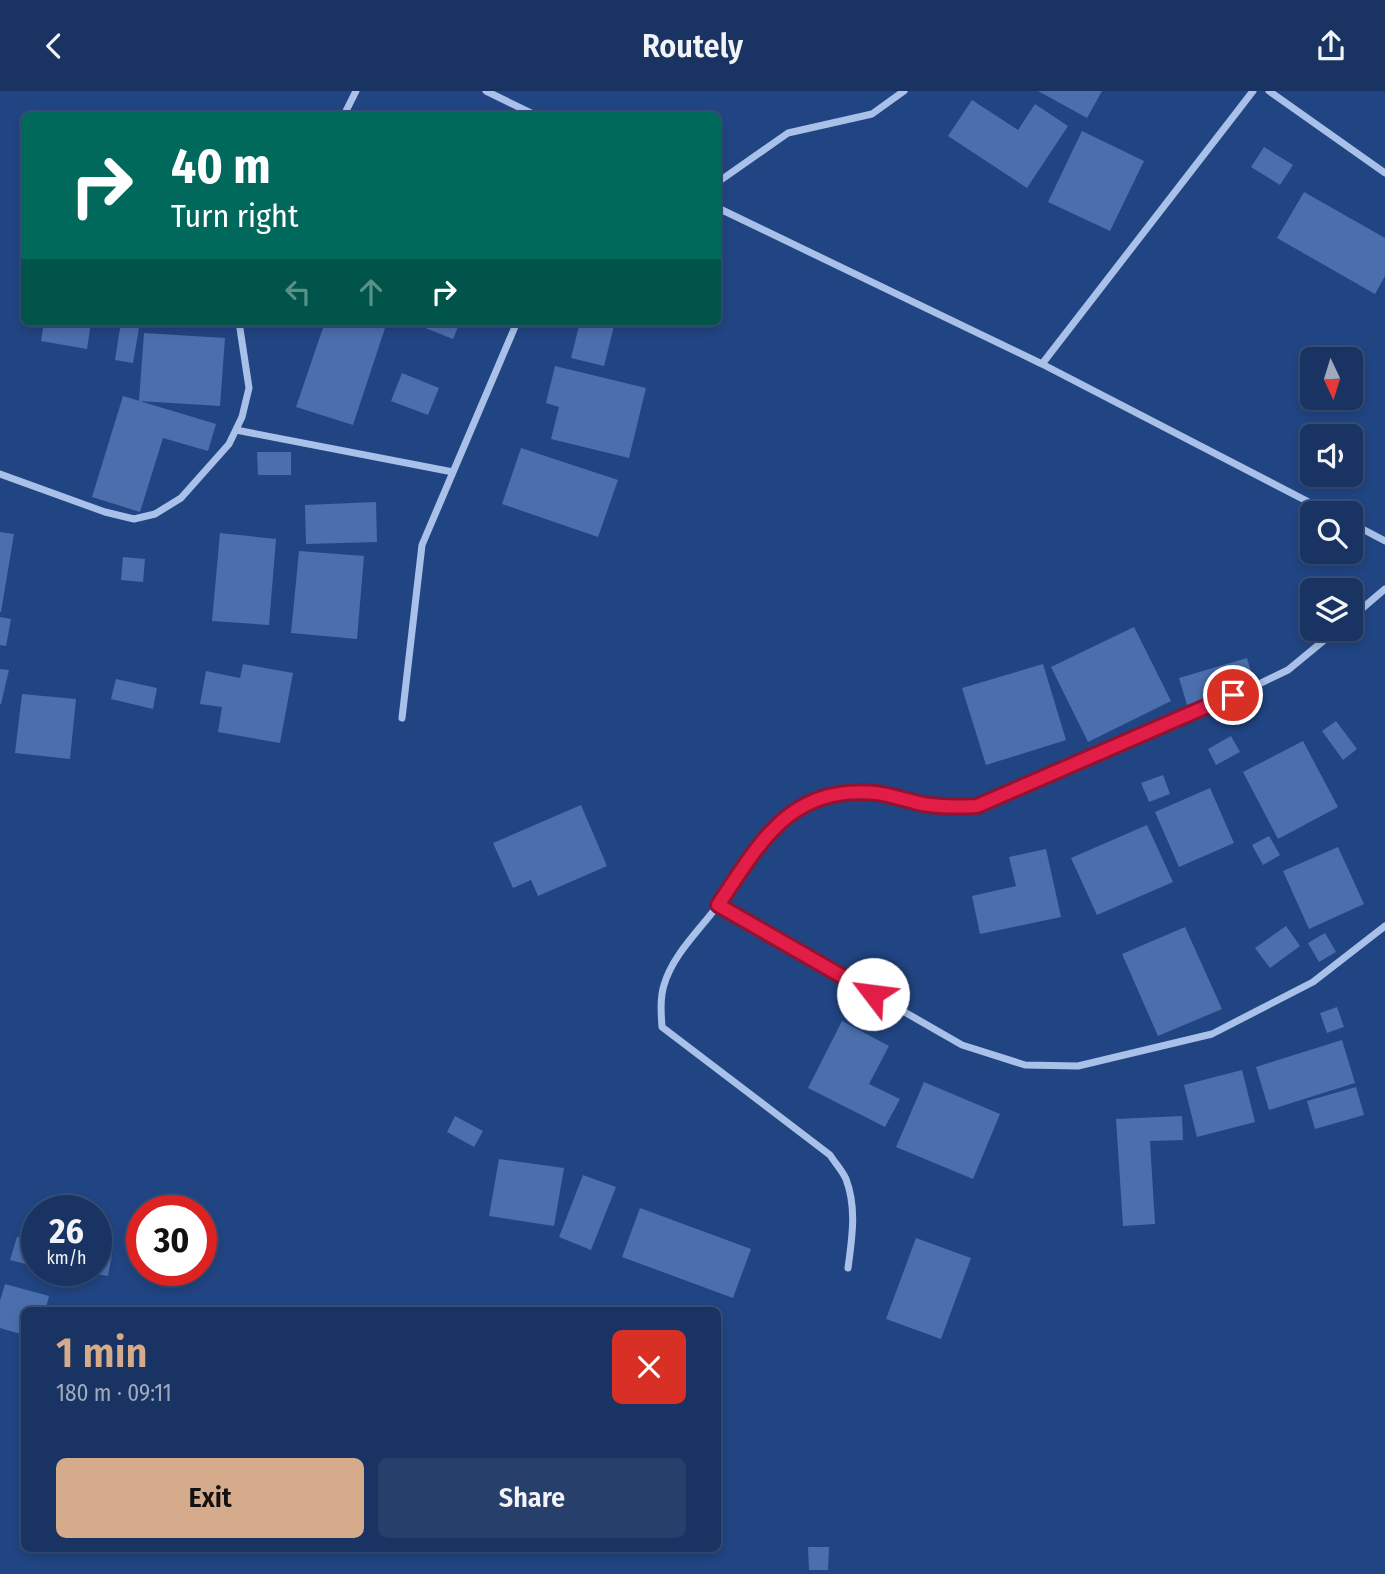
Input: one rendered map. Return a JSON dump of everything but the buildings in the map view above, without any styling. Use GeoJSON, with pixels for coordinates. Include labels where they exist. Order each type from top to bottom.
{"type":"FeatureCollection","features":[{"type":"Feature","properties":{"kind":"street"},"geometry":{"type":"LineString","coordinates":[[346,112],[356,91]]}},
{"type":"Feature","properties":{"kind":"street"},"geometry":{"type":"LineString","coordinates":[[486,91],[529,112]]}},
{"type":"Feature","properties":{"kind":"street"},"geometry":{"type":"LineString","coordinates":[[721,180],[788,133],[872,114],[904,91]]}},
{"type":"Feature","properties":{"kind":"street"},"geometry":{"type":"LineString","coordinates":[[1042,364],[1253,91]]}},
{"type":"Feature","properties":{"kind":"street"},"geometry":{"type":"LineString","coordinates":[[1269,91],[1385,173]]}},
{"type":"Feature","properties":{"kind":"street"},"geometry":{"type":"LineString","coordinates":[[721,209],[1042,364],[1308,501]]}},
{"type":"Feature","properties":{"kind":"street"},"geometry":{"type":"LineString","coordinates":[[0,474],[105,512],[134,519],[155,514],[181,498],[229,444],[243,417],[249,388],[240,326]]}},
{"type":"Feature","properties":{"kind":"street"},"geometry":{"type":"LineString","coordinates":[[402,719],[422,545],[515,326]]}},
{"type":"Feature","properties":{"kind":"street"},"geometry":{"type":"LineString","coordinates":[[236,430],[453,472]]}},
{"type":"Feature","properties":{"kind":"street"},"geometry":{"type":"LineString","coordinates":[[1363,529],[1385,541]]}},
{"type":"Feature","properties":{"kind":"street"},"geometry":{"type":"LineString","coordinates":[[1363,608],[1385,589]]}},
{"type":"Feature","properties":{"kind":"street"},"geometry":{"type":"LineString","coordinates":[[848,1268],[853,1228],[851,1196],[845,1176],[830,1155],[662,1027],[660,1010],[664,984],[678,957],[764,838],[788,815],[812,800],[849,792],[879,793],[924,804],[977,806],[1259,684],[1288,670],[1323,641]]}},
{"type":"Feature","properties":{"kind":"street"},"geometry":{"type":"LineString","coordinates":[[718,905],[962,1045],[1026,1065],[1052,1066],[1078,1066],[1212,1034],[1313,982],[1385,926]]}},
{"type":"Feature","properties":{"kind":"route"},"geometry":{"type":"LineString","coordinates":[[873,994],[718,905],[764,838],[788,815],[812,800],[849,792],[879,793],[924,804],[977,806],[1233,695]]}}]}
